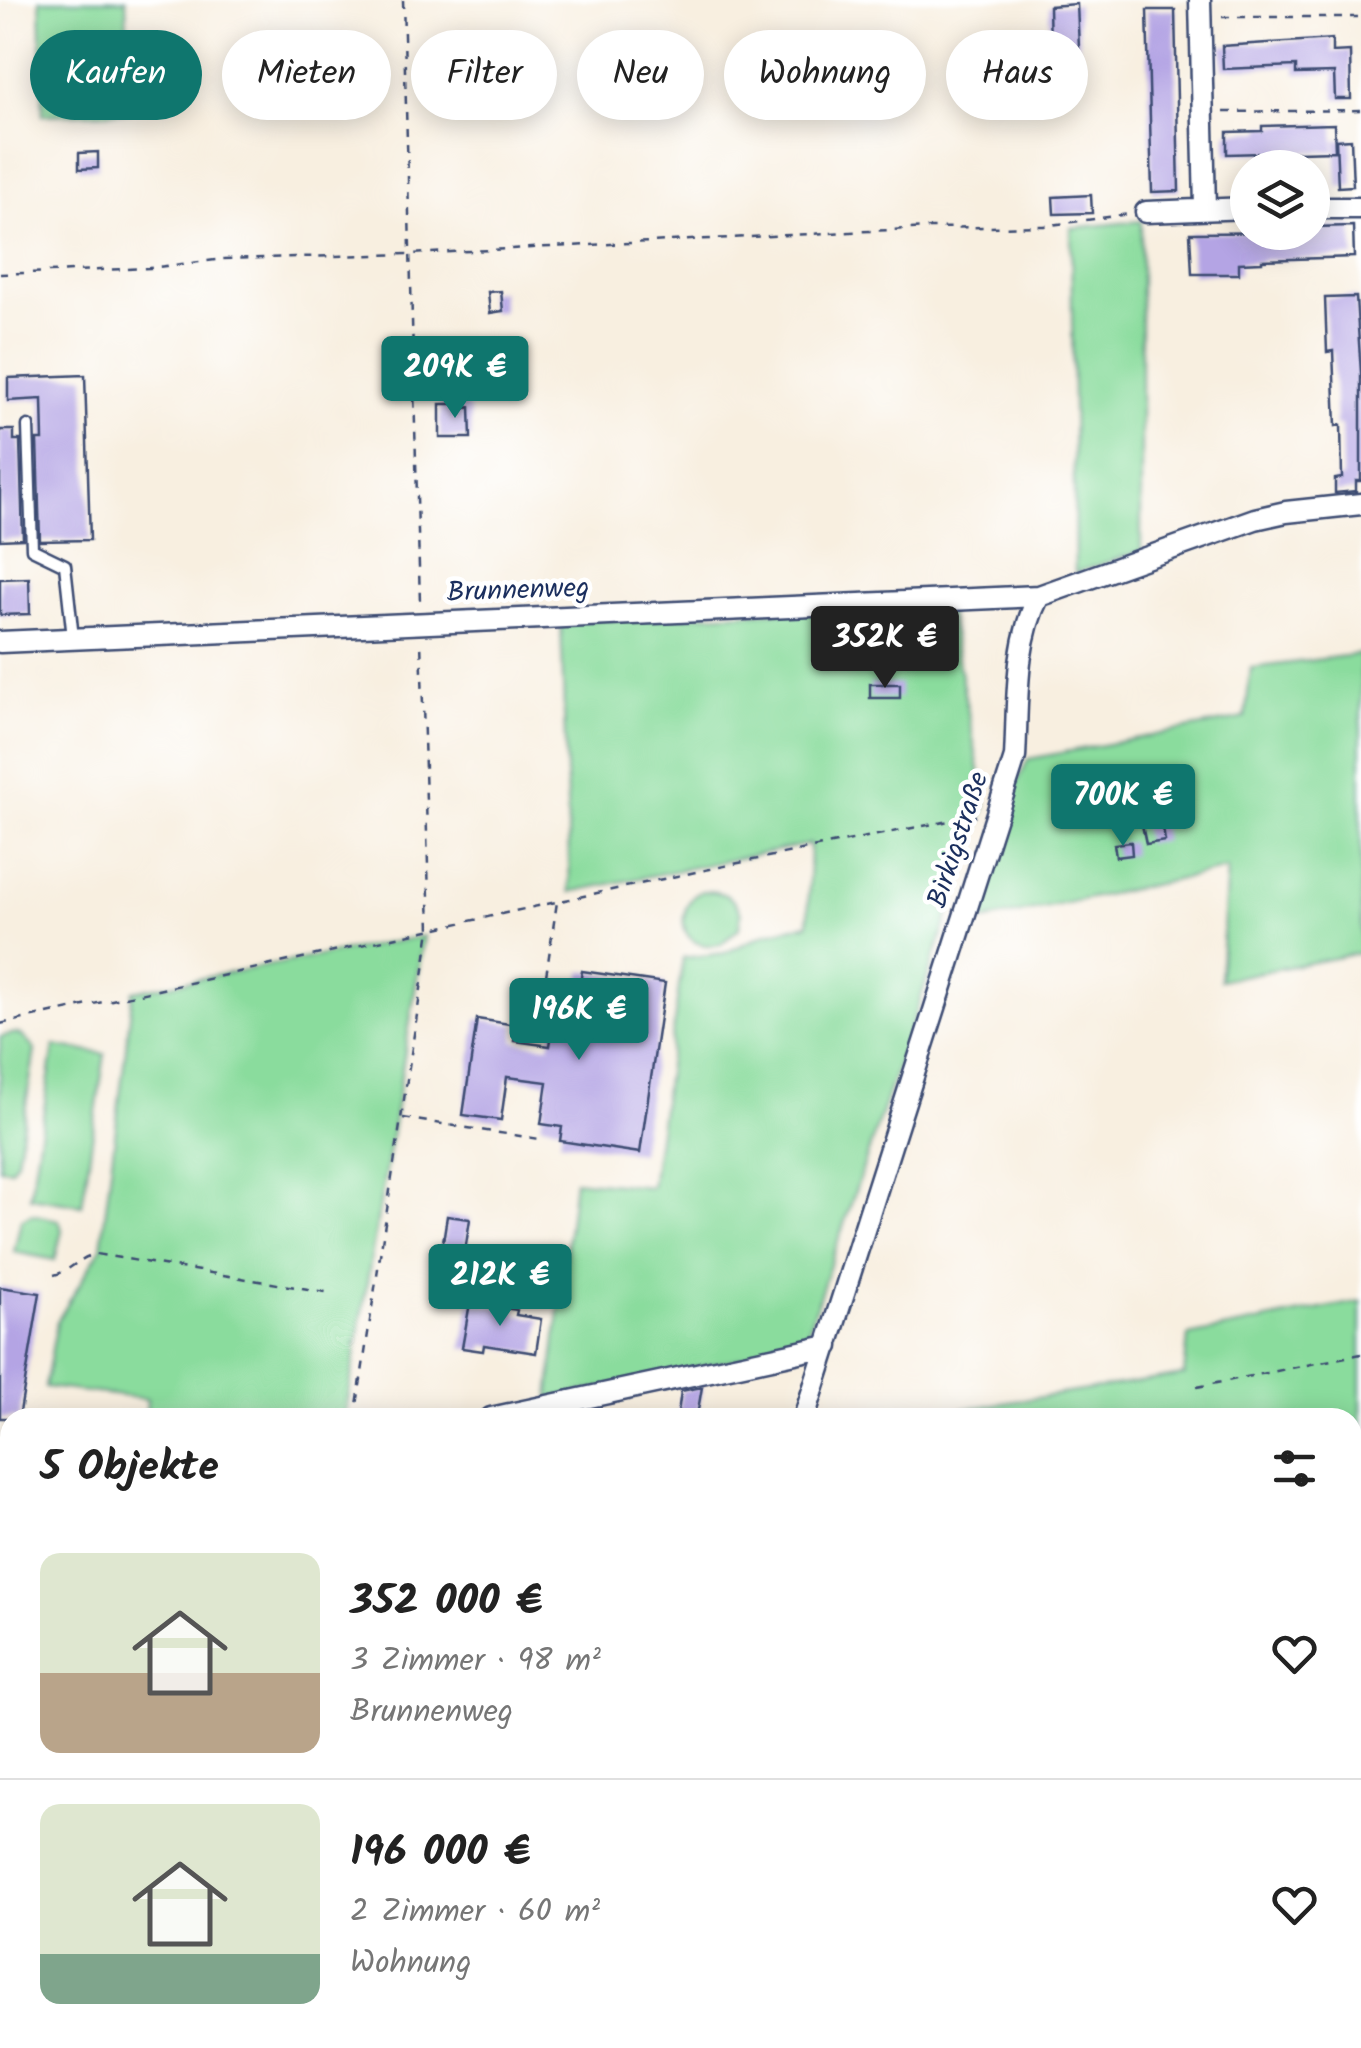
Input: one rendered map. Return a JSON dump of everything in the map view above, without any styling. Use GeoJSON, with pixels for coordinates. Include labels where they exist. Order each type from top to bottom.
{"type":"FeatureCollection","features":[{"type":"Feature","properties":{"kind":"street"},"geometry":{"type":"LineString","coordinates":[[1200,8],[1206,208]]}},
{"type":"Feature","properties":{"kind":"street"},"geometry":{"type":"LineString","coordinates":[[1146,212],[1230,208]]}},
{"type":"Feature","properties":{"kind":"street"},"geometry":{"type":"LineString","coordinates":[[1330,208],[1361,208]]}},
{"type":"Feature","properties":{"kind":"street"},"geometry":{"type":"LineString","coordinates":[[1039,596],[1255,519],[1361,504]]}},
{"type":"Feature","properties":{"kind":"street","name":"Brunnenweg"},"geometry":{"type":"LineString","coordinates":[[0,642],[1039,596]]}},
{"type":"Feature","properties":{"kind":"street","name":"Birkigstraße"},"geometry":{"type":"LineString","coordinates":[[807,1408],[1015,758],[1020,666],[1029,616],[1039,596]]}},
{"type":"Feature","properties":{"kind":"street"},"geometry":{"type":"LineString","coordinates":[[533,1408],[828,1346]]}},
{"type":"Feature","properties":{"kind":"lane"},"geometry":{"type":"LineString","coordinates":[[28,426],[32,548],[65,566],[73,638]]}},
{"type":"Feature","properties":{"kind":"path"},"geometry":{"type":"LineString","coordinates":[[357,1408],[430,930],[403,0]]}},
{"type":"Feature","properties":{"kind":"path"},"geometry":{"type":"LineString","coordinates":[[1200,8],[1361,17]]}},
{"type":"Feature","properties":{"kind":"path"},"geometry":{"type":"LineString","coordinates":[[1203,112],[1361,110]]}},
{"type":"Feature","properties":{"kind":"path"},"geometry":{"type":"LineString","coordinates":[[0,274],[150,268],[224,259],[1044,226],[1146,212]]}},
{"type":"Feature","properties":{"kind":"path"},"geometry":{"type":"LineString","coordinates":[[0,1024],[557,902],[997,812]]}},
{"type":"Feature","properties":{"kind":"path"},"geometry":{"type":"LineString","coordinates":[[538,1022],[557,902]]}},
{"type":"Feature","properties":{"kind":"path"},"geometry":{"type":"LineString","coordinates":[[402,1117],[539,1139]]}},
{"type":"Feature","properties":{"kind":"path"},"geometry":{"type":"LineString","coordinates":[[54,1275],[69,1271],[88,1255],[96,1254],[332,1293]]}},
{"type":"Feature","properties":{"kind":"path"},"geometry":{"type":"LineString","coordinates":[[1196,1387],[1361,1354]]}},
{"type":"Feature","properties":{"kind":"green space"},"geometry":{"type":"Polygon","coordinates":[[[40,0],[126,0],[127,30],[41,30],[40,0]]]}},
{"type":"Feature","properties":{"kind":"green space"},"geometry":{"type":"Polygon","coordinates":[[[1141,221],[1141,551],[1075,573],[1071,228],[1141,221]]]}},
{"type":"Feature","properties":{"kind":"green space"},"geometry":{"type":"Polygon","coordinates":[[[947,604],[986,805],[803,1345],[549,1399],[574,1180],[651,1187],[683,958],[725,953],[767,933],[808,924],[810,844],[570,892],[561,621],[947,604]]]}},
{"type":"Feature","properties":{"kind":"green space"},"geometry":{"type":"Polygon","coordinates":[[[1361,654],[1361,953],[1220,980],[1227,869],[968,924],[1009,801],[1028,759],[1245,718],[1251,668],[1361,654]]]}},
{"type":"Feature","properties":{"kind":"green space"},"geometry":{"type":"Polygon","coordinates":[[[702,891],[726,895],[741,913],[739,928],[721,944],[706,945],[687,935],[687,905],[702,891]]]}},
{"type":"Feature","properties":{"kind":"green space"},"geometry":{"type":"Polygon","coordinates":[[[424,936],[346,1408],[146,1408],[147,1399],[45,1387],[57,1322],[101,1248],[133,991],[424,936]]]}},
{"type":"Feature","properties":{"kind":"green space"},"geometry":{"type":"Polygon","coordinates":[[[16,1033],[35,1050],[17,1160],[11,1169],[0,1168],[0,1037],[16,1033]]]}},
{"type":"Feature","properties":{"kind":"green space"},"geometry":{"type":"Polygon","coordinates":[[[54,1046],[105,1054],[82,1205],[30,1197],[54,1046]]]}},
{"type":"Feature","properties":{"kind":"green space"},"geometry":{"type":"Polygon","coordinates":[[[31,1214],[59,1220],[62,1230],[55,1260],[14,1252],[21,1220],[31,1214]]]}},
{"type":"Feature","properties":{"kind":"green space"},"geometry":{"type":"Polygon","coordinates":[[[1361,1301],[1361,1408],[971,1408],[1184,1375],[1188,1336],[1361,1301]]]}},
{"type":"Feature","properties":{"kind":"building"},"geometry":{"type":"Polygon","coordinates":[[[1077,4],[1078,30],[1050,30],[1049,6],[1077,4]]]}},
{"type":"Feature","properties":{"kind":"building"},"geometry":{"type":"Polygon","coordinates":[[[1147,10],[1175,10],[1179,191],[1152,192],[1147,10]]]}},
{"type":"Feature","properties":{"kind":"building"},"geometry":{"type":"Polygon","coordinates":[[[1332,39],[1332,52],[1350,51],[1351,99],[1335,99],[1334,73],[1296,74],[1296,66],[1223,69],[1222,46],[1332,39]]]}},
{"type":"Feature","properties":{"kind":"building"},"geometry":{"type":"Polygon","coordinates":[[[1334,124],[1335,151],[1230,150],[1227,154],[1227,132],[1262,131],[1262,126],[1334,124]]]}},
{"type":"Feature","properties":{"kind":"building"},"geometry":{"type":"Polygon","coordinates":[[[1351,139],[1353,186],[1338,187],[1336,140],[1351,139]]]}},
{"type":"Feature","properties":{"kind":"building"},"geometry":{"type":"Polygon","coordinates":[[[98,152],[98,168],[79,169],[79,153],[98,152]]]}},
{"type":"Feature","properties":{"kind":"building"},"geometry":{"type":"Polygon","coordinates":[[[1091,195],[1092,213],[1054,214],[1053,197],[1091,195]]]}},
{"type":"Feature","properties":{"kind":"building"},"geometry":{"type":"Polygon","coordinates":[[[1353,226],[1354,257],[1262,260],[1239,263],[1239,274],[1192,274],[1190,233],[1230,233],[1230,250],[1330,250],[1330,227],[1353,226]]]}},
{"type":"Feature","properties":{"kind":"building"},"geometry":{"type":"Polygon","coordinates":[[[501,291],[503,311],[490,313],[488,292],[501,291]]]}},
{"type":"Feature","properties":{"kind":"building"},"geometry":{"type":"Polygon","coordinates":[[[1356,297],[1361,481],[1356,481],[1356,491],[1335,493],[1335,479],[1342,478],[1341,425],[1336,426],[1333,351],[1327,352],[1325,298],[1356,297]]]}},
{"type":"Feature","properties":{"kind":"building"},"geometry":{"type":"Polygon","coordinates":[[[85,375],[90,540],[40,541],[37,440],[43,440],[42,399],[8,401],[8,378],[85,375]]]}},
{"type":"Feature","properties":{"kind":"building"},"geometry":{"type":"Polygon","coordinates":[[[440,404],[470,407],[471,438],[440,438],[440,404]]]}},
{"type":"Feature","properties":{"kind":"building"},"geometry":{"type":"Polygon","coordinates":[[[0,430],[14,430],[14,440],[20,440],[23,539],[0,540],[0,430]]]}},
{"type":"Feature","properties":{"kind":"building"},"geometry":{"type":"Polygon","coordinates":[[[29,578],[30,614],[0,615],[0,579],[29,578]]]}},
{"type":"Feature","properties":{"kind":"building"},"geometry":{"type":"Polygon","coordinates":[[[870,684],[900,684],[900,698],[870,698],[870,684]]]}},
{"type":"Feature","properties":{"kind":"building"},"geometry":{"type":"Polygon","coordinates":[[[1162,821],[1165,841],[1146,844],[1142,825],[1162,821]]]}},
{"type":"Feature","properties":{"kind":"building"},"geometry":{"type":"Polygon","coordinates":[[[1131,842],[1132,855],[1116,857],[1114,844],[1131,842]]]}},
{"type":"Feature","properties":{"kind":"building"},"geometry":{"type":"Polygon","coordinates":[[[582,971],[665,983],[640,1153],[560,1141],[562,1127],[541,1124],[547,1082],[507,1077],[501,1120],[463,1115],[477,1019],[516,1025],[514,1041],[550,1046],[558,993],[578,996],[582,971]]]}},
{"type":"Feature","properties":{"kind":"building"},"geometry":{"type":"Polygon","coordinates":[[[447,1216],[470,1219],[460,1284],[437,1280],[447,1216]]]}},
{"type":"Feature","properties":{"kind":"building"},"geometry":{"type":"Polygon","coordinates":[[[0,1287],[40,1293],[21,1408],[0,1408],[0,1287]]]}},
{"type":"Feature","properties":{"kind":"building"},"geometry":{"type":"Polygon","coordinates":[[[470,1303],[517,1310],[516,1315],[541,1319],[536,1353],[484,1345],[483,1351],[462,1348],[470,1303]]]}},
{"type":"Feature","properties":{"kind":"building"},"geometry":{"type":"Polygon","coordinates":[[[702,1387],[698,1408],[679,1408],[681,1391],[702,1387]]]}}]}
